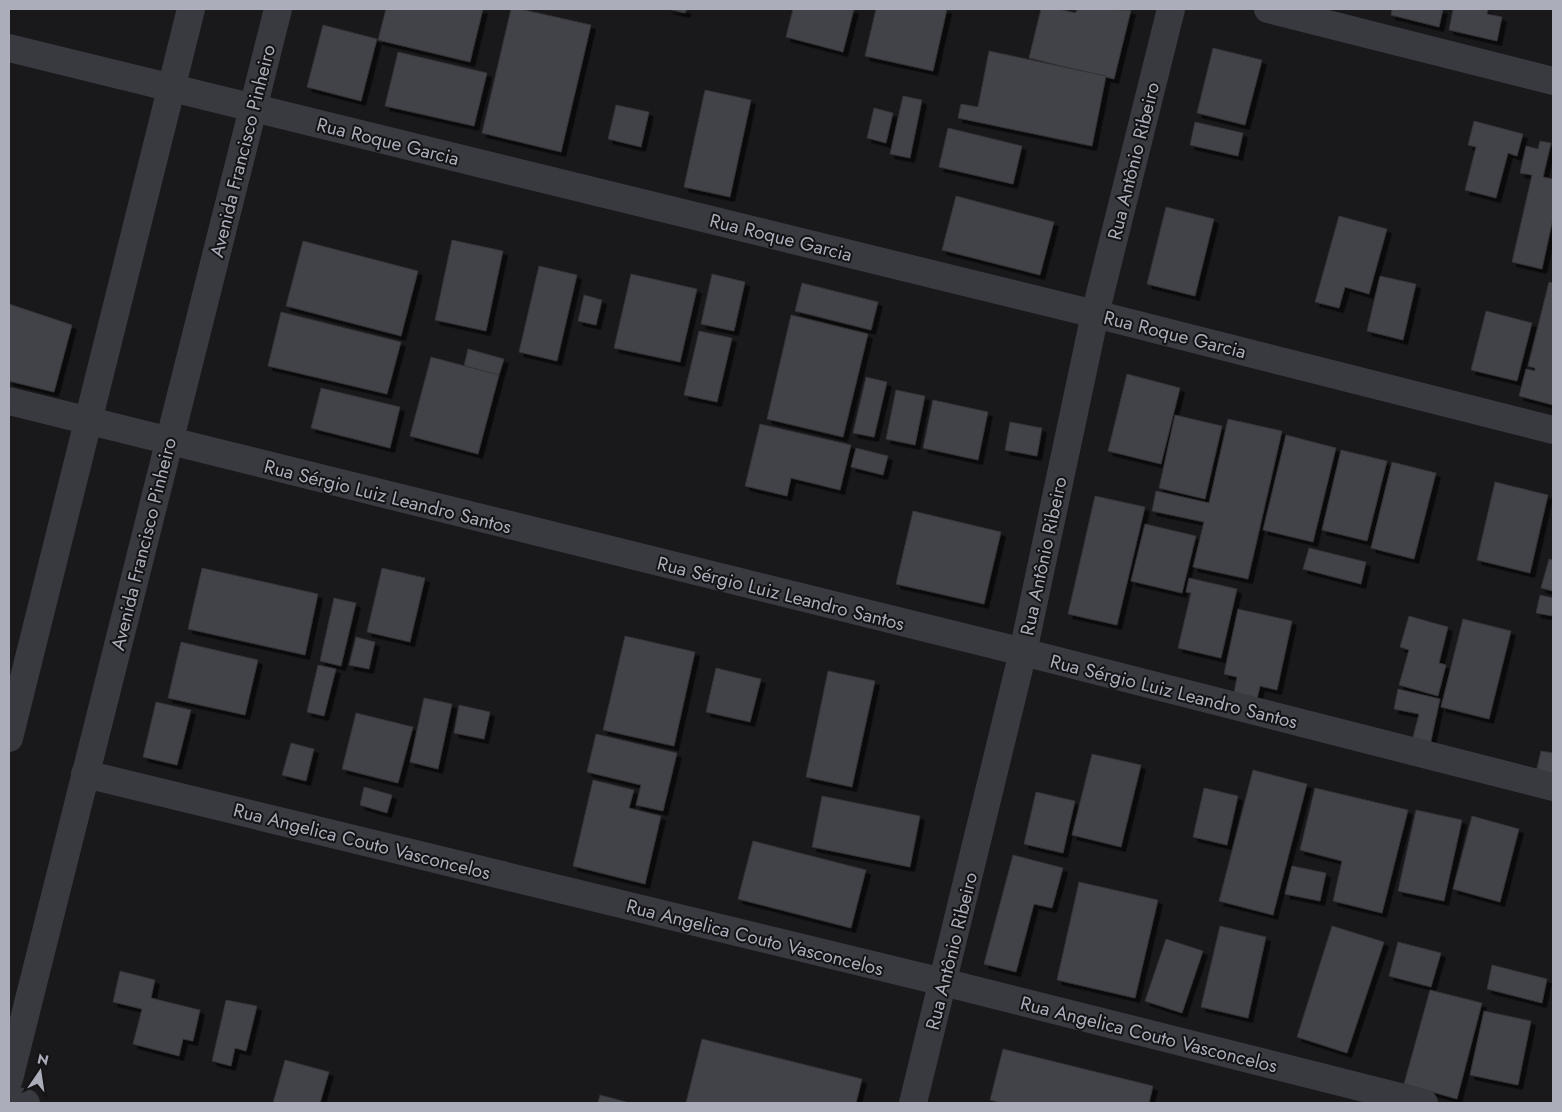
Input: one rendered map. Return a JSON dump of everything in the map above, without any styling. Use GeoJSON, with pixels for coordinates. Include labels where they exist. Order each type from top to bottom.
{"type":"FeatureCollection","features":[{"type":"Feature","properties":{"kind":"street"},"geometry":{"type":"LineString","coordinates":[[9,738],[191,9]]}},
{"type":"Feature","properties":{"kind":"street","name":"Avenida Francisco Pinheiro"},"geometry":{"type":"LineString","coordinates":[[9,1079],[278,9]]}},
{"type":"Feature","properties":{"kind":"street","name":"Rua Antônio Ribeiro"},"geometry":{"type":"LineString","coordinates":[[913,1103],[1023,652],[1094,314],[1171,9]]}},
{"type":"Feature","properties":{"kind":"street"},"geometry":{"type":"LineString","coordinates":[[1268,9],[1553,81]]}},
{"type":"Feature","properties":{"kind":"street","name":"Rua Roque Garcia"},"geometry":{"type":"LineString","coordinates":[[9,48],[1094,314],[1553,430]]}},
{"type":"Feature","properties":{"kind":"street","name":"Rua Sérgio Luiz Leandro Santos"},"geometry":{"type":"LineString","coordinates":[[9,401],[1023,652],[1553,787]]}},
{"type":"Feature","properties":{"kind":"street","name":"Rua Angelica Couto Vasconcelos"},"geometry":{"type":"LineString","coordinates":[[85,774],[943,982],[1424,1103]]}},
{"type":"Feature","properties":{"kind":"street"},"geometry":{"type":"LineString","coordinates":[[9,1099],[26,1103]]}},
{"type":"Feature","properties":{"kind":"building"},"geometry":{"type":"Polygon","coordinates":[[[386,9],[483,9],[470,62],[378,40],[386,9]]]}},
{"type":"Feature","properties":{"kind":"building"},"geometry":{"type":"Polygon","coordinates":[[[511,9],[520,9],[591,25],[561,152],[482,133],[511,9]]]}},
{"type":"Feature","properties":{"kind":"building"},"geometry":{"type":"Polygon","coordinates":[[[668,9],[687,9],[685,13],[668,9]]]}},
{"type":"Feature","properties":{"kind":"building"},"geometry":{"type":"Polygon","coordinates":[[[793,9],[854,9],[843,52],[786,37],[793,9]]]}},
{"type":"Feature","properties":{"kind":"building"},"geometry":{"type":"Polygon","coordinates":[[[876,9],[947,9],[933,71],[865,56],[876,9]]]}},
{"type":"Feature","properties":{"kind":"building"},"geometry":{"type":"Polygon","coordinates":[[[1041,9],[1059,9],[1075,13],[1078,9],[1131,10],[1114,79],[1029,58],[1041,9]]]}},
{"type":"Feature","properties":{"kind":"building"},"geometry":{"type":"Polygon","coordinates":[[[1392,9],[1443,9],[1439,27],[1391,15],[1392,9]]]}},
{"type":"Feature","properties":{"kind":"building"},"geometry":{"type":"Polygon","coordinates":[[[1453,9],[1488,9],[1487,14],[1502,17],[1497,41],[1449,30],[1453,9]]]}},
{"type":"Feature","properties":{"kind":"building"},"geometry":{"type":"Polygon","coordinates":[[[323,25],[377,39],[361,101],[307,87],[323,25]]]}},
{"type":"Feature","properties":{"kind":"building"},"geometry":{"type":"Polygon","coordinates":[[[1213,48],[1262,60],[1245,125],[1197,113],[1213,48]]]}},
{"type":"Feature","properties":{"kind":"building"},"geometry":{"type":"Polygon","coordinates":[[[989,51],[1106,76],[1092,146],[958,118],[961,104],[978,107],[989,51]]]}},
{"type":"Feature","properties":{"kind":"building"},"geometry":{"type":"Polygon","coordinates":[[[398,52],[487,73],[474,126],[385,106],[398,52]]]}},
{"type":"Feature","properties":{"kind":"building"},"geometry":{"type":"Polygon","coordinates":[[[705,90],[751,100],[730,197],[684,187],[705,90]]]}},
{"type":"Feature","properties":{"kind":"building"},"geometry":{"type":"Polygon","coordinates":[[[903,96],[922,100],[910,158],[890,154],[903,96]]]}},
{"type":"Feature","properties":{"kind":"building"},"geometry":{"type":"Polygon","coordinates":[[[616,105],[649,112],[641,147],[608,139],[616,105]]]}},
{"type":"Feature","properties":{"kind":"building"},"geometry":{"type":"Polygon","coordinates":[[[874,108],[893,113],[886,143],[867,138],[874,108]]]}},
{"type":"Feature","properties":{"kind":"building"},"geometry":{"type":"Polygon","coordinates":[[[1474,121],[1523,134],[1517,156],[1508,153],[1496,198],[1465,190],[1476,147],[1468,145],[1474,121]]]}},
{"type":"Feature","properties":{"kind":"building"},"geometry":{"type":"Polygon","coordinates":[[[1195,122],[1243,133],[1238,156],[1190,145],[1195,122]]]}},
{"type":"Feature","properties":{"kind":"building"},"geometry":{"type":"Polygon","coordinates":[[[948,128],[1022,146],[1013,184],[939,167],[948,128]]]}},
{"type":"Feature","properties":{"kind":"building"},"geometry":{"type":"Polygon","coordinates":[[[1540,141],[1551,143],[1543,177],[1553,179],[1553,218],[1542,269],[1512,262],[1532,175],[1520,173],[1526,146],[1538,149],[1540,141]]]}},
{"type":"Feature","properties":{"kind":"building"},"geometry":{"type":"Polygon","coordinates":[[[956,196],[1054,222],[1040,275],[942,250],[956,196]]]}},
{"type":"Feature","properties":{"kind":"building"},"geometry":{"type":"Polygon","coordinates":[[[1166,207],[1214,219],[1195,296],[1147,284],[1166,207]]]}},
{"type":"Feature","properties":{"kind":"building"},"geometry":{"type":"Polygon","coordinates":[[[1339,216],[1387,229],[1369,294],[1345,287],[1339,308],[1315,302],[1339,216]]]}},
{"type":"Feature","properties":{"kind":"building"},"geometry":{"type":"Polygon","coordinates":[[[452,240],[503,251],[486,331],[435,320],[452,240]]]}},
{"type":"Feature","properties":{"kind":"building"},"geometry":{"type":"Polygon","coordinates":[[[303,241],[418,271],[401,336],[286,306],[303,241]]]}},
{"type":"Feature","properties":{"kind":"building"},"geometry":{"type":"Polygon","coordinates":[[[539,266],[577,275],[557,361],[519,352],[539,266]]]}},
{"type":"Feature","properties":{"kind":"building"},"geometry":{"type":"Polygon","coordinates":[[[631,274],[697,289],[680,362],[614,348],[631,274]]]}},
{"type":"Feature","properties":{"kind":"building"},"geometry":{"type":"Polygon","coordinates":[[[712,274],[745,282],[734,331],[701,324],[712,274]]]}},
{"type":"Feature","properties":{"kind":"building"},"geometry":{"type":"Polygon","coordinates":[[[1380,276],[1416,284],[1403,340],[1367,331],[1380,276]]]}},
{"type":"Feature","properties":{"kind":"building"},"geometry":{"type":"Polygon","coordinates":[[[1549,282],[1553,283],[1553,405],[1519,396],[1526,369],[1535,371],[1535,368],[1528,366],[1549,282]]]}},
{"type":"Feature","properties":{"kind":"building"},"geometry":{"type":"Polygon","coordinates":[[[802,283],[878,302],[871,330],[795,311],[802,283]]]}},
{"type":"Feature","properties":{"kind":"building"},"geometry":{"type":"Polygon","coordinates":[[[584,295],[602,300],[596,325],[578,321],[584,295]]]}},
{"type":"Feature","properties":{"kind":"building"},"geometry":{"type":"Polygon","coordinates":[[[9,304],[72,325],[54,392],[9,381],[9,304]]]}},
{"type":"Feature","properties":{"kind":"building"},"geometry":{"type":"Polygon","coordinates":[[[1486,311],[1532,323],[1517,381],[1471,370],[1486,311]]]}},
{"type":"Feature","properties":{"kind":"building"},"geometry":{"type":"Polygon","coordinates":[[[281,312],[401,342],[387,394],[268,366],[281,312]]]}},
{"type":"Feature","properties":{"kind":"building"},"geometry":{"type":"Polygon","coordinates":[[[791,315],[868,334],[843,437],[767,419],[791,315]]]}},
{"type":"Feature","properties":{"kind":"building"},"geometry":{"type":"Polygon","coordinates":[[[699,331],[732,338],[717,402],[684,395],[699,331]]]}},
{"type":"Feature","properties":{"kind":"building"},"geometry":{"type":"Polygon","coordinates":[[[468,349],[504,359],[499,375],[464,366],[468,349]]]}},
{"type":"Feature","properties":{"kind":"building"},"geometry":{"type":"Polygon","coordinates":[[[431,357],[499,375],[478,454],[410,436],[431,357]]]}},
{"type":"Feature","properties":{"kind":"building"},"geometry":{"type":"Polygon","coordinates":[[[1127,374],[1180,388],[1161,464],[1108,451],[1127,374]]]}},
{"type":"Feature","properties":{"kind":"building"},"geometry":{"type":"Polygon","coordinates":[[[866,377],[887,382],[874,437],[853,433],[866,377]]]}},
{"type":"Feature","properties":{"kind":"building"},"geometry":{"type":"Polygon","coordinates":[[[321,388],[400,407],[390,448],[311,428],[321,388]]]}},
{"type":"Feature","properties":{"kind":"building"},"geometry":{"type":"Polygon","coordinates":[[[896,390],[925,396],[915,445],[886,439],[896,390]]]}},
{"type":"Feature","properties":{"kind":"building"},"geometry":{"type":"Polygon","coordinates":[[[933,400],[988,412],[978,460],[923,448],[933,400]]]}},
{"type":"Feature","properties":{"kind":"building"},"geometry":{"type":"Polygon","coordinates":[[[1175,415],[1222,426],[1205,499],[1159,488],[1175,415]]]}},
{"type":"Feature","properties":{"kind":"building"},"geometry":{"type":"Polygon","coordinates":[[[1228,419],[1282,431],[1248,579],[1193,567],[1204,522],[1152,511],[1156,491],[1209,503],[1228,419]]]}},
{"type":"Feature","properties":{"kind":"building"},"geometry":{"type":"Polygon","coordinates":[[[1010,422],[1042,428],[1037,456],[1005,450],[1010,422]]]}},
{"type":"Feature","properties":{"kind":"building"},"geometry":{"type":"Polygon","coordinates":[[[760,424],[851,445],[840,490],[791,478],[787,496],[745,486],[760,424]]]}},
{"type":"Feature","properties":{"kind":"building"},"geometry":{"type":"Polygon","coordinates":[[[1286,435],[1336,448],[1313,542],[1263,530],[1286,435]]]}},
{"type":"Feature","properties":{"kind":"building"},"geometry":{"type":"Polygon","coordinates":[[[856,448],[888,456],[883,475],[851,467],[856,448]]]}},
{"type":"Feature","properties":{"kind":"building"},"geometry":{"type":"Polygon","coordinates":[[[1341,450],[1387,461],[1367,541],[1322,530],[1341,450]]]}},
{"type":"Feature","properties":{"kind":"building"},"geometry":{"type":"Polygon","coordinates":[[[1392,462],[1436,473],[1414,559],[1371,548],[1392,462]]]}},
{"type":"Feature","properties":{"kind":"building"},"geometry":{"type":"Polygon","coordinates":[[[1495,482],[1548,495],[1530,573],[1477,560],[1495,482]]]}},
{"type":"Feature","properties":{"kind":"building"},"geometry":{"type":"Polygon","coordinates":[[[1095,496],[1145,507],[1117,625],[1068,614],[1095,496]]]}},
{"type":"Feature","properties":{"kind":"building"},"geometry":{"type":"Polygon","coordinates":[[[913,511],[1001,532],[984,604],[896,584],[913,511]]]}},
{"type":"Feature","properties":{"kind":"building"},"geometry":{"type":"Polygon","coordinates":[[[1145,524],[1196,536],[1182,593],[1131,581],[1145,524]]]}},
{"type":"Feature","properties":{"kind":"building"},"geometry":{"type":"Polygon","coordinates":[[[1309,548],[1366,562],[1361,584],[1303,569],[1309,548]]]}},
{"type":"Feature","properties":{"kind":"building"},"geometry":{"type":"Polygon","coordinates":[[[1549,559],[1553,560],[1553,591],[1541,588],[1549,559]]]}},
{"type":"Feature","properties":{"kind":"building"},"geometry":{"type":"Polygon","coordinates":[[[202,568],[318,594],[305,655],[188,629],[202,568]]]}},
{"type":"Feature","properties":{"kind":"building"},"geometry":{"type":"Polygon","coordinates":[[[382,568],[425,578],[410,642],[367,632],[382,568]]]}},
{"type":"Feature","properties":{"kind":"building"},"geometry":{"type":"Polygon","coordinates":[[[1189,578],[1237,589],[1221,658],[1178,648],[1191,593],[1186,592],[1189,578]]]}},
{"type":"Feature","properties":{"kind":"building"},"geometry":{"type":"Polygon","coordinates":[[[1540,595],[1553,598],[1553,616],[1536,613],[1540,595]]]}},
{"type":"Feature","properties":{"kind":"building"},"geometry":{"type":"Polygon","coordinates":[[[334,598],[356,603],[341,666],[320,661],[334,598]]]}},
{"type":"Feature","properties":{"kind":"building"},"geometry":{"type":"Polygon","coordinates":[[[1238,609],[1292,621],[1277,690],[1260,686],[1256,703],[1233,698],[1237,677],[1224,674],[1238,609]]]}},
{"type":"Feature","properties":{"kind":"building"},"geometry":{"type":"Polygon","coordinates":[[[1409,616],[1448,627],[1439,663],[1446,665],[1438,696],[1399,685],[1409,650],[1400,647],[1409,616]]]}},
{"type":"Feature","properties":{"kind":"building"},"geometry":{"type":"Polygon","coordinates":[[[1463,619],[1511,631],[1489,719],[1441,707],[1463,619]]]}},
{"type":"Feature","properties":{"kind":"building"},"geometry":{"type":"Polygon","coordinates":[[[625,636],[695,652],[674,746],[603,730],[625,636]]]}},
{"type":"Feature","properties":{"kind":"building"},"geometry":{"type":"Polygon","coordinates":[[[356,637],[375,642],[369,669],[349,665],[356,637]]]}},
{"type":"Feature","properties":{"kind":"building"},"geometry":{"type":"Polygon","coordinates":[[[181,642],[258,660],[245,715],[168,698],[181,642]]]}},
{"type":"Feature","properties":{"kind":"building"},"geometry":{"type":"Polygon","coordinates":[[[318,665],[336,669],[324,716],[307,712],[318,665]]]}},
{"type":"Feature","properties":{"kind":"building"},"geometry":{"type":"Polygon","coordinates":[[[716,668],[761,679],[750,722],[706,712],[716,668]]]}},
{"type":"Feature","properties":{"kind":"building"},"geometry":{"type":"Polygon","coordinates":[[[828,671],[875,681],[852,787],[806,777],[828,671]]]}},
{"type":"Feature","properties":{"kind":"building"},"geometry":{"type":"Polygon","coordinates":[[[1398,689],[1440,699],[1430,745],[1412,741],[1419,714],[1394,709],[1398,689]]]}},
{"type":"Feature","properties":{"kind":"building"},"geometry":{"type":"Polygon","coordinates":[[[424,698],[452,704],[438,769],[410,762],[424,698]]]}},
{"type":"Feature","properties":{"kind":"building"},"geometry":{"type":"Polygon","coordinates":[[[156,702],[191,710],[177,765],[143,757],[156,702]]]}},
{"type":"Feature","properties":{"kind":"building"},"geometry":{"type":"Polygon","coordinates":[[[459,705],[490,712],[484,739],[454,733],[459,705]]]}},
{"type":"Feature","properties":{"kind":"building"},"geometry":{"type":"Polygon","coordinates":[[[356,713],[413,727],[398,783],[342,769],[356,713]]]}},
{"type":"Feature","properties":{"kind":"building"},"geometry":{"type":"Polygon","coordinates":[[[596,734],[677,753],[663,811],[636,805],[641,785],[587,772],[596,734]]]}},
{"type":"Feature","properties":{"kind":"building"},"geometry":{"type":"Polygon","coordinates":[[[291,743],[314,749],[306,781],[282,775],[291,743]]]}},
{"type":"Feature","properties":{"kind":"building"},"geometry":{"type":"Polygon","coordinates":[[[1541,751],[1553,753],[1553,776],[1536,772],[1541,751]]]}},
{"type":"Feature","properties":{"kind":"building"},"geometry":{"type":"Polygon","coordinates":[[[1092,754],[1141,765],[1121,847],[1072,835],[1092,754]]]}},
{"type":"Feature","properties":{"kind":"building"},"geometry":{"type":"Polygon","coordinates":[[[1253,770],[1307,784],[1273,915],[1219,901],[1253,770]]]}},
{"type":"Feature","properties":{"kind":"building"},"geometry":{"type":"Polygon","coordinates":[[[593,780],[634,790],[629,808],[661,816],[645,884],[573,866],[593,780]]]}},
{"type":"Feature","properties":{"kind":"building"},"geometry":{"type":"Polygon","coordinates":[[[364,787],[392,795],[387,813],[360,805],[364,787]]]}},
{"type":"Feature","properties":{"kind":"building"},"geometry":{"type":"Polygon","coordinates":[[[1204,788],[1238,796],[1227,845],[1193,837],[1204,788]]]}},
{"type":"Feature","properties":{"kind":"building"},"geometry":{"type":"Polygon","coordinates":[[[1315,788],[1408,810],[1382,913],[1333,901],[1342,861],[1300,850],[1315,788]]]}},
{"type":"Feature","properties":{"kind":"building"},"geometry":{"type":"Polygon","coordinates":[[[1036,792],[1075,801],[1063,853],[1024,844],[1036,792]]]}},
{"type":"Feature","properties":{"kind":"building"},"geometry":{"type":"Polygon","coordinates":[[[822,796],[920,816],[910,867],[812,847],[822,796]]]}},
{"type":"Feature","properties":{"kind":"building"},"geometry":{"type":"Polygon","coordinates":[[[1416,810],[1462,820],[1444,901],[1398,891],[1416,810]]]}},
{"type":"Feature","properties":{"kind":"building"},"geometry":{"type":"Polygon","coordinates":[[[1472,816],[1519,829],[1500,902],[1453,889],[1472,816]]]}},
{"type":"Feature","properties":{"kind":"building"},"geometry":{"type":"Polygon","coordinates":[[[753,841],[866,870],[851,928],[738,899],[753,841]]]}},
{"type":"Feature","properties":{"kind":"building"},"geometry":{"type":"Polygon","coordinates":[[[1013,855],[1063,868],[1052,908],[1034,904],[1016,972],[984,964],[1013,855]]]}},
{"type":"Feature","properties":{"kind":"building"},"geometry":{"type":"Polygon","coordinates":[[[1292,866],[1326,873],[1320,901],[1285,894],[1292,866]]]}},
{"type":"Feature","properties":{"kind":"building"},"geometry":{"type":"Polygon","coordinates":[[[1079,882],[1158,900],[1135,998],[1057,980],[1079,882]]]}},
{"type":"Feature","properties":{"kind":"building"},"geometry":{"type":"Polygon","coordinates":[[[1220,926],[1266,937],[1248,1018],[1201,1007],[1220,926]]]}},
{"type":"Feature","properties":{"kind":"building"},"geometry":{"type":"Polygon","coordinates":[[[1332,926],[1384,942],[1347,1053],[1297,1037],[1332,926]]]}},
{"type":"Feature","properties":{"kind":"building"},"geometry":{"type":"Polygon","coordinates":[[[1166,939],[1203,951],[1182,1013],[1145,1001],[1166,939]]]}},
{"type":"Feature","properties":{"kind":"building"},"geometry":{"type":"Polygon","coordinates":[[[1398,942],[1441,953],[1431,987],[1389,976],[1398,942]]]}},
{"type":"Feature","properties":{"kind":"building"},"geometry":{"type":"Polygon","coordinates":[[[1492,965],[1547,979],[1542,1003],[1487,989],[1492,965]]]}},
{"type":"Feature","properties":{"kind":"building"},"geometry":{"type":"Polygon","coordinates":[[[120,971],[155,980],[151,998],[200,1010],[193,1041],[183,1039],[179,1056],[133,1044],[142,1009],[113,1002],[120,971]]]}},
{"type":"Feature","properties":{"kind":"building"},"geometry":{"type":"Polygon","coordinates":[[[1430,990],[1482,1003],[1457,1099],[1404,1084],[1430,990]]]}},
{"type":"Feature","properties":{"kind":"building"},"geometry":{"type":"Polygon","coordinates":[[[226,1000],[257,1006],[246,1051],[235,1048],[231,1066],[212,1061],[226,1000]]]}},
{"type":"Feature","properties":{"kind":"building"},"geometry":{"type":"Polygon","coordinates":[[[1484,1011],[1531,1021],[1518,1085],[1470,1075],[1484,1011]]]}},
{"type":"Feature","properties":{"kind":"building"},"geometry":{"type":"Polygon","coordinates":[[[702,1039],[862,1079],[856,1103],[686,1103],[702,1039]]]}},
{"type":"Feature","properties":{"kind":"building"},"geometry":{"type":"Polygon","coordinates":[[[1003,1049],[1153,1086],[1149,1103],[1002,1103],[990,1100],[1003,1049]]]}},
{"type":"Feature","properties":{"kind":"building"},"geometry":{"type":"Polygon","coordinates":[[[285,1060],[329,1072],[320,1103],[273,1103],[285,1060]]]}},
{"type":"Feature","properties":{"kind":"building"},"geometry":{"type":"Polygon","coordinates":[[[600,1095],[630,1103],[598,1103],[600,1095]]]}}]}
